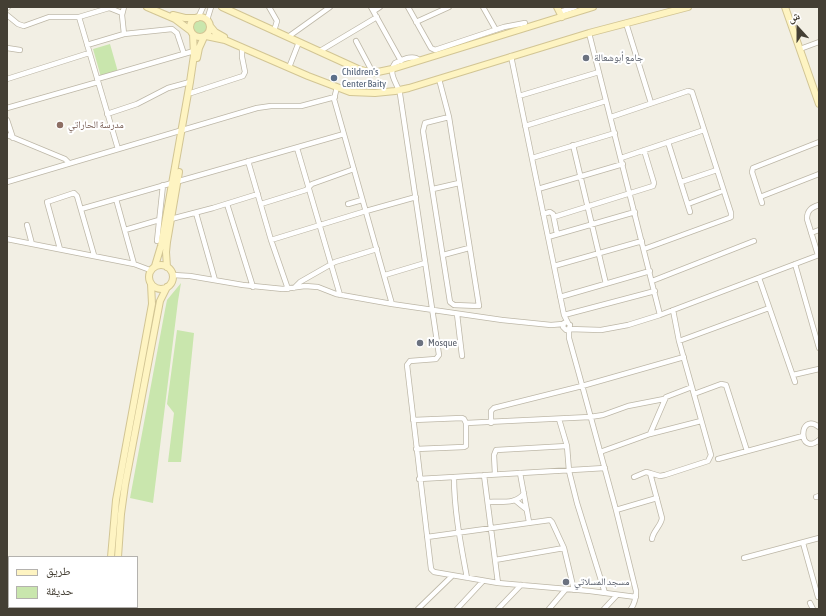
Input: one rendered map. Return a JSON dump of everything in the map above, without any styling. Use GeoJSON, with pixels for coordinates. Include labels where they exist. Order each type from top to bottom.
{"type":"FeatureCollection","features":[{"type":"Feature","properties":{"kind":"street"},"geometry":{"type":"LineString","coordinates":[[124,7],[122,13],[124,34]]}},
{"type":"Feature","properties":{"kind":"street"},"geometry":{"type":"LineString","coordinates":[[148,7],[175,19],[199,37],[205,36],[220,38],[308,76],[350,92],[370,93],[399,90],[589,33],[688,7]]}},
{"type":"Feature","properties":{"kind":"street"},"geometry":{"type":"LineString","coordinates":[[155,7],[185,18],[204,18],[222,36],[355,92]]}},
{"type":"Feature","properties":{"kind":"street"},"geometry":{"type":"LineString","coordinates":[[167,267],[166,248],[194,51],[191,23],[198,18],[203,7]]}},
{"type":"Feature","properties":{"kind":"street"},"geometry":{"type":"LineString","coordinates":[[183,130],[198,52],[205,36],[210,30],[209,23],[211,7]]}},
{"type":"Feature","properties":{"kind":"street"},"geometry":{"type":"LineString","coordinates":[[222,7],[360,70],[373,73],[392,69],[575,7]]}},
{"type":"Feature","properties":{"kind":"street"},"geometry":{"type":"LineString","coordinates":[[288,37],[330,7]]}},
{"type":"Feature","properties":{"kind":"street"},"geometry":{"type":"LineString","coordinates":[[380,7],[372,9],[401,61]]}},
{"type":"Feature","properties":{"kind":"street"},"geometry":{"type":"LineString","coordinates":[[408,7],[431,48],[435,50],[496,30],[509,29],[524,23]]}},
{"type":"Feature","properties":{"kind":"street"},"geometry":{"type":"LineString","coordinates":[[416,22],[449,7]]}},
{"type":"Feature","properties":{"kind":"street"},"geometry":{"type":"LineString","coordinates":[[483,7],[496,30]]}},
{"type":"Feature","properties":{"kind":"street"},"geometry":{"type":"LineString","coordinates":[[559,12],[593,7]]}},
{"type":"Feature","properties":{"kind":"street"},"geometry":{"type":"LineString","coordinates":[[785,7],[819,104]]}},
{"type":"Feature","properties":{"kind":"street"},"geometry":{"type":"LineString","coordinates":[[7,15],[22,26],[49,17],[79,17],[108,8],[122,13]]}},
{"type":"Feature","properties":{"kind":"street"},"geometry":{"type":"LineString","coordinates":[[271,8],[277,23],[274,31]]}},
{"type":"Feature","properties":{"kind":"street"},"geometry":{"type":"LineString","coordinates":[[79,17],[118,149]]}},
{"type":"Feature","properties":{"kind":"street"},"geometry":{"type":"LineString","coordinates":[[320,51],[377,17]]}},
{"type":"Feature","properties":{"kind":"street"},"geometry":{"type":"LineString","coordinates":[[626,23],[651,103]]}},
{"type":"Feature","properties":{"kind":"street"},"geometry":{"type":"LineString","coordinates":[[87,45],[124,34],[172,29],[177,33],[184,54]]}},
{"type":"Feature","properties":{"kind":"street"},"geometry":{"type":"LineString","coordinates":[[589,33],[660,315]]}},
{"type":"Feature","properties":{"kind":"street"},"geometry":{"type":"LineString","coordinates":[[356,41],[373,73]]}},
{"type":"Feature","properties":{"kind":"street"},"geometry":{"type":"LineString","coordinates":[[290,65],[299,42]]}},
{"type":"Feature","properties":{"kind":"street"},"geometry":{"type":"LineString","coordinates":[[800,49],[819,42]]}},
{"type":"Feature","properties":{"kind":"street"},"geometry":{"type":"LineString","coordinates":[[190,93],[243,76],[245,72],[242,58],[242,47]]}},
{"type":"Feature","properties":{"kind":"street"},"geometry":{"type":"LineString","coordinates":[[7,48],[20,50]]}},
{"type":"Feature","properties":{"kind":"street"},"geometry":{"type":"LineString","coordinates":[[7,108],[194,51]]}},
{"type":"Feature","properties":{"kind":"street"},"geometry":{"type":"LineString","coordinates":[[7,79],[89,53]]}},
{"type":"Feature","properties":{"kind":"street"},"geometry":{"type":"LineString","coordinates":[[511,56],[566,326],[616,510],[636,591],[636,597],[631,609]]}},
{"type":"Feature","properties":{"kind":"street"},"geometry":{"type":"LineString","coordinates":[[419,60],[414,57],[401,61],[394,64],[392,69],[393,80],[399,90],[439,356],[436,359],[412,361],[407,364],[412,420],[430,568],[432,571],[452,576],[483,581],[636,597]]}},
{"type":"Feature","properties":{"kind":"street"},"geometry":{"type":"LineString","coordinates":[[519,96],[599,72]]}},
{"type":"Feature","properties":{"kind":"street"},"geometry":{"type":"LineString","coordinates":[[438,78],[449,117],[481,316]]}},
{"type":"Feature","properties":{"kind":"street"},"geometry":{"type":"LineString","coordinates":[[107,114],[137,104],[168,88],[190,82]]}},
{"type":"Feature","properties":{"kind":"street"},"geometry":{"type":"LineString","coordinates":[[337,87],[334,97],[392,304]]}},
{"type":"Feature","properties":{"kind":"street"},"geometry":{"type":"LineString","coordinates":[[611,117],[690,91],[693,94],[731,213],[731,217],[644,250]]}},
{"type":"Feature","properties":{"kind":"street"},"geometry":{"type":"LineString","coordinates":[[7,182],[264,107],[302,106],[334,97]]}},
{"type":"Feature","properties":{"kind":"street"},"geometry":{"type":"LineString","coordinates":[[525,126],[606,100]]}},
{"type":"Feature","properties":{"kind":"street"},"geometry":{"type":"LineString","coordinates":[[449,117],[428,122],[423,128],[443,255],[451,304],[479,306]]}},
{"type":"Feature","properties":{"kind":"street"},"geometry":{"type":"LineString","coordinates":[[7,120],[12,138]]}},
{"type":"Feature","properties":{"kind":"street"},"geometry":{"type":"LineString","coordinates":[[621,158],[704,130]]}},
{"type":"Feature","properties":{"kind":"street"},"geometry":{"type":"LineString","coordinates":[[532,158],[615,133]]}},
{"type":"Feature","properties":{"kind":"street"},"geometry":{"type":"LineString","coordinates":[[81,209],[344,134]]}},
{"type":"Feature","properties":{"kind":"street"},"geometry":{"type":"LineString","coordinates":[[7,135],[65,159],[70,163]]}},
{"type":"Feature","properties":{"kind":"street"},"geometry":{"type":"LineString","coordinates":[[668,142],[690,212]]}},
{"type":"Feature","properties":{"kind":"street"},"geometry":{"type":"LineString","coordinates":[[819,142],[753,168],[752,172],[761,200],[819,174]]}},
{"type":"Feature","properties":{"kind":"street"},"geometry":{"type":"LineString","coordinates":[[573,145],[606,284]]}},
{"type":"Feature","properties":{"kind":"street"},"geometry":{"type":"LineString","coordinates":[[297,148],[309,187],[309,193],[318,225],[340,295]]}},
{"type":"Feature","properties":{"kind":"street"},"geometry":{"type":"LineString","coordinates":[[554,217],[651,188],[654,185],[644,150]]}},
{"type":"Feature","properties":{"kind":"street"},"geometry":{"type":"LineString","coordinates":[[248,161],[288,289]]}},
{"type":"Feature","properties":{"kind":"street"},"geometry":{"type":"LineString","coordinates":[[538,189],[623,164]]}},
{"type":"Feature","properties":{"kind":"street"},"geometry":{"type":"LineString","coordinates":[[261,204],[306,190],[312,184],[354,169]]}},
{"type":"Feature","properties":{"kind":"street"},"geometry":{"type":"LineString","coordinates":[[681,182],[717,170]]}},
{"type":"Feature","properties":{"kind":"street"},"geometry":{"type":"LineString","coordinates":[[111,556],[116,500],[152,304],[151,284],[148,276],[153,268],[161,246],[175,182]]}},
{"type":"Feature","properties":{"kind":"street"},"geometry":{"type":"LineString","coordinates":[[433,189],[459,184]]}},
{"type":"Feature","properties":{"kind":"street"},"geometry":{"type":"LineString","coordinates":[[157,241],[163,185]]}},
{"type":"Feature","properties":{"kind":"street"},"geometry":{"type":"LineString","coordinates":[[688,204],[720,192]]}},
{"type":"Feature","properties":{"kind":"street"},"geometry":{"type":"LineString","coordinates":[[60,249],[47,202],[74,193],[81,209],[94,255]]}},
{"type":"Feature","properties":{"kind":"street"},"geometry":{"type":"LineString","coordinates":[[171,219],[258,194]]}},
{"type":"Feature","properties":{"kind":"street"},"geometry":{"type":"LineString","coordinates":[[272,240],[318,225],[416,197]]}},
{"type":"Feature","properties":{"kind":"street"},"geometry":{"type":"LineString","coordinates":[[116,199],[134,264]]}},
{"type":"Feature","properties":{"kind":"street"},"geometry":{"type":"LineString","coordinates":[[348,204],[362,200]]}},
{"type":"Feature","properties":{"kind":"street"},"geometry":{"type":"LineString","coordinates":[[227,204],[252,287]]}},
{"type":"Feature","properties":{"kind":"street"},"geometry":{"type":"LineString","coordinates":[[173,275],[190,276],[252,287],[288,289],[305,286],[318,287],[340,295],[457,314],[566,326],[577,329],[601,330],[614,328],[660,315],[819,255],[811,233],[807,215],[810,209],[819,204]]}},
{"type":"Feature","properties":{"kind":"street"},"geometry":{"type":"LineString","coordinates":[[543,214],[551,212],[554,217],[557,234]]}},
{"type":"Feature","properties":{"kind":"street"},"geometry":{"type":"LineString","coordinates":[[548,237],[635,212]]}},
{"type":"Feature","properties":{"kind":"street"},"geometry":{"type":"LineString","coordinates":[[196,213],[215,280]]}},
{"type":"Feature","properties":{"kind":"street"},"geometry":{"type":"LineString","coordinates":[[125,230],[159,220]]}},
{"type":"Feature","properties":{"kind":"street"},"geometry":{"type":"LineString","coordinates":[[27,225],[32,244]]}},
{"type":"Feature","properties":{"kind":"street"},"geometry":{"type":"LineString","coordinates":[[811,233],[819,230]]}},
{"type":"Feature","properties":{"kind":"street"},"geometry":{"type":"LineString","coordinates":[[7,239],[94,255],[153,268],[163,265],[171,270],[173,275],[172,282],[167,287],[160,301],[125,485],[120,522],[118,556]]}},
{"type":"Feature","properties":{"kind":"street"},"geometry":{"type":"LineString","coordinates":[[652,281],[754,240]]}},
{"type":"Feature","properties":{"kind":"street"},"geometry":{"type":"LineString","coordinates":[[554,266],[642,241]]}},
{"type":"Feature","properties":{"kind":"street"},"geometry":{"type":"LineString","coordinates":[[443,255],[469,248]]}},
{"type":"Feature","properties":{"kind":"street"},"geometry":{"type":"LineString","coordinates":[[294,288],[298,283],[343,258],[377,249]]}},
{"type":"Feature","properties":{"kind":"street"},"geometry":{"type":"LineString","coordinates":[[385,275],[425,264]]}},
{"type":"Feature","properties":{"kind":"street"},"geometry":{"type":"LineString","coordinates":[[795,264],[819,348]]}},
{"type":"Feature","properties":{"kind":"street"},"geometry":{"type":"LineString","coordinates":[[560,297],[650,271]]}},
{"type":"Feature","properties":{"kind":"street"},"geometry":{"type":"LineString","coordinates":[[759,278],[795,382]]}},
{"type":"Feature","properties":{"kind":"street"},"geometry":{"type":"LineString","coordinates":[[151,284],[160,289],[167,287]]}},
{"type":"Feature","properties":{"kind":"street"},"geometry":{"type":"LineString","coordinates":[[564,315],[655,291]]}},
{"type":"Feature","properties":{"kind":"street"},"geometry":{"type":"LineString","coordinates":[[679,341],[769,308]]}},
{"type":"Feature","properties":{"kind":"street"},"geometry":{"type":"LineString","coordinates":[[634,477],[646,472],[660,476],[708,461],[711,455],[679,341],[673,310]]}},
{"type":"Feature","properties":{"kind":"street"},"geometry":{"type":"LineString","coordinates":[[457,314],[462,356]]}},
{"type":"Feature","properties":{"kind":"street"},"geometry":{"type":"LineString","coordinates":[[491,422],[491,411],[494,408],[582,386],[684,357]]}},
{"type":"Feature","properties":{"kind":"street"},"geometry":{"type":"LineString","coordinates":[[793,375],[819,369]]}},
{"type":"Feature","properties":{"kind":"street"},"geometry":{"type":"LineString","coordinates":[[694,394],[721,384],[726,385],[747,452]]}},
{"type":"Feature","properties":{"kind":"street"},"geometry":{"type":"LineString","coordinates":[[650,434],[664,399],[668,395],[692,387]]}},
{"type":"Feature","properties":{"kind":"street"},"geometry":{"type":"LineString","coordinates":[[466,423],[590,417],[603,415],[628,406],[664,399]]}},
{"type":"Feature","properties":{"kind":"street"},"geometry":{"type":"LineString","coordinates":[[412,420],[462,418],[466,423],[466,446],[416,449]]}},
{"type":"Feature","properties":{"kind":"street"},"geometry":{"type":"LineString","coordinates":[[559,419],[567,446],[569,471],[577,503],[605,593]]}},
{"type":"Feature","properties":{"kind":"street"},"geometry":{"type":"LineString","coordinates":[[600,452],[650,434],[701,421]]}},
{"type":"Feature","properties":{"kind":"street"},"geometry":{"type":"LineString","coordinates":[[819,427],[815,424],[809,424],[804,428],[803,436],[809,443],[815,443],[819,440]]}},
{"type":"Feature","properties":{"kind":"street"},"geometry":{"type":"LineString","coordinates":[[718,459],[803,436]]}},
{"type":"Feature","properties":{"kind":"street"},"geometry":{"type":"LineString","coordinates":[[494,474],[494,454],[498,450],[567,446]]}},
{"type":"Feature","properties":{"kind":"street"},"geometry":{"type":"LineString","coordinates":[[419,479],[604,468]]}},
{"type":"Feature","properties":{"kind":"street"},"geometry":{"type":"LineString","coordinates":[[520,473],[529,522]]}},
{"type":"Feature","properties":{"kind":"street"},"geometry":{"type":"LineString","coordinates":[[484,474],[498,583]]}},
{"type":"Feature","properties":{"kind":"street"},"geometry":{"type":"LineString","coordinates":[[650,474],[662,520],[654,531],[652,539]]}},
{"type":"Feature","properties":{"kind":"street"},"geometry":{"type":"LineString","coordinates":[[454,477],[458,532],[467,578]]}},
{"type":"Feature","properties":{"kind":"street"},"geometry":{"type":"LineString","coordinates":[[488,502],[516,501],[524,493]]}},
{"type":"Feature","properties":{"kind":"street"},"geometry":{"type":"LineString","coordinates":[[616,510],[657,498]]}},
{"type":"Feature","properties":{"kind":"street"},"geometry":{"type":"LineString","coordinates":[[516,501],[527,510]]}},
{"type":"Feature","properties":{"kind":"street"},"geometry":{"type":"LineString","coordinates":[[426,537],[550,520],[564,548],[574,590]]}},
{"type":"Feature","properties":{"kind":"street"},"geometry":{"type":"LineString","coordinates":[[744,558],[819,538]]}},
{"type":"Feature","properties":{"kind":"street"},"geometry":{"type":"LineString","coordinates":[[802,543],[818,597]]}},
{"type":"Feature","properties":{"kind":"street"},"geometry":{"type":"LineString","coordinates":[[495,560],[564,548]]}},
{"type":"Feature","properties":{"kind":"street"},"geometry":{"type":"LineString","coordinates":[[418,609],[452,576]]}},
{"type":"Feature","properties":{"kind":"street"},"geometry":{"type":"LineString","coordinates":[[457,609],[483,581]]}},
{"type":"Feature","properties":{"kind":"street"},"geometry":{"type":"LineString","coordinates":[[498,609],[521,585]]}},
{"type":"Feature","properties":{"kind":"street"},"geometry":{"type":"LineString","coordinates":[[549,609],[566,589]]}},
{"type":"Feature","properties":{"kind":"street"},"geometry":{"type":"LineString","coordinates":[[604,609],[617,595]]}},
{"type":"Feature","properties":{"kind":"street"},"geometry":{"type":"LineString","coordinates":[[810,603],[813,609]]}},
{"type":"Feature","properties":{"kind":"street"},"geometry":{"type":"LineString","coordinates":[[553,604],[558,609]]}},
{"type":"Feature","properties":{"kind":"green space"},"geometry":{"type":"Polygon","coordinates":[[[197,20],[203,20],[207,24],[207,30],[203,34],[197,34],[193,30],[193,24],[197,20]]]}},
{"type":"Feature","properties":{"kind":"green space"},"geometry":{"type":"Polygon","coordinates":[[[110,44],[118,72],[101,77],[93,49],[110,44]]]}},
{"type":"Feature","properties":{"kind":"green space"},"geometry":{"type":"Polygon","coordinates":[[[181,283],[153,503],[130,498],[167,300],[181,283]]]}},
{"type":"Feature","properties":{"kind":"green space"},"geometry":{"type":"Polygon","coordinates":[[[177,330],[194,333],[181,462],[168,462],[174,413],[167,404],[177,330]]]}},
{"type":"Feature","properties":{"kind":"place","name":"جامع أبوشعالة"},"geometry":{"type":"Point","coordinates":[586,58]}},
{"type":"Feature","properties":{"kind":"place","name":"Children’s Center Baity"},"geometry":{"type":"Point","coordinates":[334,78]}},
{"type":"Feature","properties":{"kind":"place","name":"مدرسة الحاراتي"},"geometry":{"type":"Point","coordinates":[60,125]}},
{"type":"Feature","properties":{"kind":"place","name":"Mosque"},"geometry":{"type":"Point","coordinates":[420,343]}},
{"type":"Feature","properties":{"kind":"place","name":"مسجد المسلاتي"},"geometry":{"type":"Point","coordinates":[566,582]}}]}
